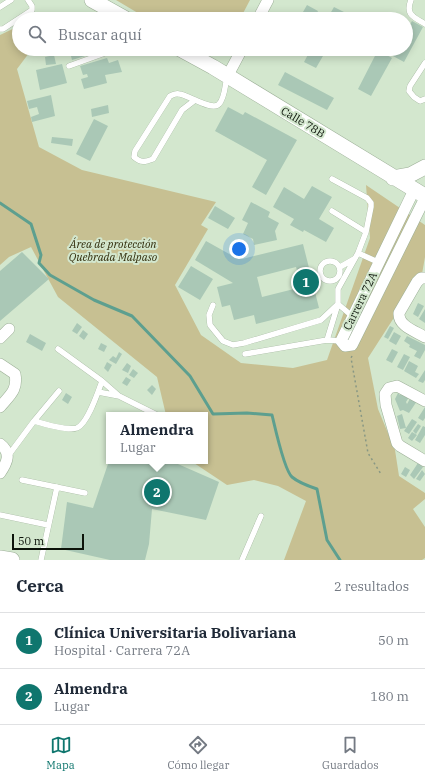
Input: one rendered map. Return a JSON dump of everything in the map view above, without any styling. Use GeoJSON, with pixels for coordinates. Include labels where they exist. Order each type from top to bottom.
{"type":"FeatureCollection","features":[{"type":"Feature","properties":{"kind":"street"},"geometry":{"type":"LineString","coordinates":[[92,0],[113,12]]}},
{"type":"Feature","properties":{"kind":"street"},"geometry":{"type":"LineString","coordinates":[[262,12],[268,0]]}},
{"type":"Feature","properties":{"kind":"street","name":"Calle 78B"},"geometry":{"type":"LineString","coordinates":[[193,56],[421,195]]}},
{"type":"Feature","properties":{"kind":"street"},"geometry":{"type":"LineString","coordinates":[[226,77],[238,56]]}},
{"type":"Feature","properties":{"kind":"street"},"geometry":{"type":"LineString","coordinates":[[393,178],[410,175],[425,167]]}},
{"type":"Feature","properties":{"kind":"street","name":"Carrera 72A"},"geometry":{"type":"LineString","coordinates":[[421,195],[379,262],[341,340],[345,346],[352,345],[391,267],[421,195],[425,167]]}},
{"type":"Feature","properties":{"kind":"street"},"geometry":{"type":"LineString","coordinates":[[425,278],[421,278],[417,282],[400,313],[399,318],[402,323],[425,337]]}},
{"type":"Feature","properties":{"kind":"street"},"geometry":{"type":"LineString","coordinates":[[0,338],[10,329]]}},
{"type":"Feature","properties":{"kind":"street"},"geometry":{"type":"LineString","coordinates":[[0,364],[15,374],[17,383],[15,389],[0,407]]}},
{"type":"Feature","properties":{"kind":"street"},"geometry":{"type":"LineString","coordinates":[[425,401],[397,386],[389,388],[385,394],[386,405],[397,443],[425,461]]}},
{"type":"Feature","properties":{"kind":"street"},"geometry":{"type":"LineString","coordinates":[[0,444],[5,450],[4,465]]}},
{"type":"Feature","properties":{"kind":"lane"},"geometry":{"type":"LineString","coordinates":[[0,7],[11,0]]}},
{"type":"Feature","properties":{"kind":"lane"},"geometry":{"type":"LineString","coordinates":[[28,0],[32,6],[32,10],[29,12]]}},
{"type":"Feature","properties":{"kind":"lane"},"geometry":{"type":"LineString","coordinates":[[410,12],[408,7],[411,0]]}},
{"type":"Feature","properties":{"kind":"lane"},"geometry":{"type":"LineString","coordinates":[[413,16],[425,24]]}},
{"type":"Feature","properties":{"kind":"lane"},"geometry":{"type":"LineString","coordinates":[[0,29],[3,29],[12,23]]}},
{"type":"Feature","properties":{"kind":"lane"},"geometry":{"type":"LineString","coordinates":[[69,66],[97,56]]}},
{"type":"Feature","properties":{"kind":"lane"},"geometry":{"type":"LineString","coordinates":[[425,62],[410,86],[409,91],[420,101],[425,99]]}},
{"type":"Feature","properties":{"kind":"lane"},"geometry":{"type":"LineString","coordinates":[[195,100],[182,110],[153,159],[146,162],[139,161],[134,157],[135,151],[170,96],[180,94],[195,100],[200,103],[216,106],[222,100],[226,77]]}},
{"type":"Feature","properties":{"kind":"lane"},"geometry":{"type":"LineString","coordinates":[[332,179],[369,200],[371,207],[366,232],[358,253],[338,289]]}},
{"type":"Feature","properties":{"kind":"lane"},"geometry":{"type":"LineString","coordinates":[[332,212],[366,232]]}},
{"type":"Feature","properties":{"kind":"lane"},"geometry":{"type":"LineString","coordinates":[[358,253],[391,267]]}},
{"type":"Feature","properties":{"kind":"lane"},"geometry":{"type":"LineString","coordinates":[[340,267],[354,258]]}},
{"type":"Feature","properties":{"kind":"lane"},"geometry":{"type":"LineString","coordinates":[[324,262],[335,262],[340,267],[340,275],[334,280],[331,281],[324,279],[321,276],[320,268],[324,262]]}},
{"type":"Feature","properties":{"kind":"lane"},"geometry":{"type":"LineString","coordinates":[[327,340],[338,304],[338,289],[334,280]]}},
{"type":"Feature","properties":{"kind":"lane"},"geometry":{"type":"LineString","coordinates":[[338,304],[352,316]]}},
{"type":"Feature","properties":{"kind":"lane"},"geometry":{"type":"LineString","coordinates":[[213,305],[209,316],[210,325],[223,341],[233,345],[321,320],[338,304]]}},
{"type":"Feature","properties":{"kind":"lane"},"geometry":{"type":"LineString","coordinates":[[245,354],[327,340],[341,340]]}},
{"type":"Feature","properties":{"kind":"lane"},"geometry":{"type":"LineString","coordinates":[[58,349],[102,381],[119,396],[151,412]]}},
{"type":"Feature","properties":{"kind":"lane"},"geometry":{"type":"LineString","coordinates":[[34,422],[70,429],[78,427],[84,423],[102,381]]}},
{"type":"Feature","properties":{"kind":"lane"},"geometry":{"type":"LineString","coordinates":[[4,465],[34,422],[59,391]]}},
{"type":"Feature","properties":{"kind":"lane"},"geometry":{"type":"LineString","coordinates":[[98,392],[119,396]]}},
{"type":"Feature","properties":{"kind":"lane"},"geometry":{"type":"LineString","coordinates":[[22,480],[85,493]]}},
{"type":"Feature","properties":{"kind":"lane"},"geometry":{"type":"LineString","coordinates":[[41,560],[57,487]]}},
{"type":"Feature","properties":{"kind":"lane"},"geometry":{"type":"LineString","coordinates":[[0,515],[48,525]]}},
{"type":"Feature","properties":{"kind":"lane"},"geometry":{"type":"LineString","coordinates":[[242,560],[261,516]]}},
{"type":"Feature","properties":{"kind":"path"},"geometry":{"type":"LineString","coordinates":[[354,351],[351,358],[368,453],[381,474]]}},
{"type":"Feature","properties":{"kind":"green space"},"geometry":{"type":"Polygon","coordinates":[[[116,0],[250,0],[244,12],[136,12],[116,0]]]}},
{"type":"Feature","properties":{"kind":"green space","name":"Área de protección Quebrada Malpaso"},"geometry":{"type":"Polygon","coordinates":[[[12,29],[12,56],[27,56],[17,69],[39,147],[82,170],[216,202],[201,225],[208,229],[175,285],[201,335],[241,363],[293,368],[327,360],[370,238],[366,185],[425,225],[425,257],[422,274],[368,358],[378,409],[395,450],[399,476],[425,493],[425,499],[413,509],[425,527],[425,558],[422,560],[284,560],[306,501],[278,486],[254,480],[227,485],[196,464],[208,464],[208,412],[165,412],[157,377],[58,297],[31,247],[9,257],[0,265],[0,35],[12,29]]]}},
{"type":"Feature","properties":{"kind":"building"},"geometry":{"type":"Polygon","coordinates":[[[307,5],[318,11],[318,12],[303,12],[307,5]]]}},
{"type":"Feature","properties":{"kind":"building"},"geometry":{"type":"Polygon","coordinates":[[[334,7],[344,12],[331,12],[334,7]]]}},
{"type":"Feature","properties":{"kind":"building"},"geometry":{"type":"Polygon","coordinates":[[[413,22],[423,27],[413,45],[413,22]]]}},
{"type":"Feature","properties":{"kind":"building"},"geometry":{"type":"Polygon","coordinates":[[[54,56],[56,64],[46,65],[45,57],[54,56]]]}},
{"type":"Feature","properties":{"kind":"building"},"geometry":{"type":"Polygon","coordinates":[[[71,56],[85,56],[72,60],[71,56]]]}},
{"type":"Feature","properties":{"kind":"building"},"geometry":{"type":"Polygon","coordinates":[[[307,56],[323,56],[316,68],[304,62],[307,56]]]}},
{"type":"Feature","properties":{"kind":"building"},"geometry":{"type":"Polygon","coordinates":[[[375,56],[388,56],[392,58],[371,96],[358,89],[375,56]]]}},
{"type":"Feature","properties":{"kind":"building"},"geometry":{"type":"Polygon","coordinates":[[[393,56],[407,56],[404,62],[393,56]]]}},
{"type":"Feature","properties":{"kind":"building"},"geometry":{"type":"Polygon","coordinates":[[[107,58],[109,63],[118,60],[122,72],[105,75],[107,83],[84,89],[81,79],[88,77],[87,74],[83,75],[80,66],[107,58]]]}},
{"type":"Feature","properties":{"kind":"building"},"geometry":{"type":"Polygon","coordinates":[[[62,64],[67,83],[40,90],[36,70],[62,64]]]}},
{"type":"Feature","properties":{"kind":"building"},"geometry":{"type":"Polygon","coordinates":[[[285,72],[334,98],[327,110],[278,85],[285,72]]]}},
{"type":"Feature","properties":{"kind":"building"},"geometry":{"type":"Polygon","coordinates":[[[51,95],[55,116],[32,122],[31,117],[39,114],[37,107],[29,109],[27,101],[51,95]]]}},
{"type":"Feature","properties":{"kind":"building"},"geometry":{"type":"Polygon","coordinates":[[[108,105],[109,113],[92,117],[91,109],[108,105]]]}},
{"type":"Feature","properties":{"kind":"building"},"geometry":{"type":"Polygon","coordinates":[[[228,107],[243,115],[245,112],[297,140],[266,195],[252,187],[267,160],[215,131],[228,107]]]}},
{"type":"Feature","properties":{"kind":"building"},"geometry":{"type":"Polygon","coordinates":[[[94,119],[108,126],[90,161],[76,154],[94,119]]]}},
{"type":"Feature","properties":{"kind":"building"},"geometry":{"type":"Polygon","coordinates":[[[52,137],[73,139],[72,146],[51,143],[52,137]]]}},
{"type":"Feature","properties":{"kind":"building"},"geometry":{"type":"Polygon","coordinates":[[[312,186],[332,197],[319,219],[334,228],[326,242],[304,230],[303,232],[290,225],[294,219],[273,207],[284,187],[304,199],[312,186]]]}},
{"type":"Feature","properties":{"kind":"building"},"geometry":{"type":"Polygon","coordinates":[[[251,202],[270,212],[268,217],[279,223],[275,231],[277,240],[254,245],[253,239],[243,234],[248,223],[242,220],[251,202]]]}},
{"type":"Feature","properties":{"kind":"building"},"geometry":{"type":"Polygon","coordinates":[[[215,206],[235,218],[228,229],[208,218],[215,206]]]}},
{"type":"Feature","properties":{"kind":"building"},"geometry":{"type":"Polygon","coordinates":[[[206,241],[231,255],[242,259],[303,244],[319,308],[256,324],[254,315],[234,320],[230,305],[222,307],[217,287],[233,283],[195,260],[206,241]],[[296,267],[257,277],[262,297],[302,287],[296,267]]]}},
{"type":"Feature","properties":{"kind":"building"},"geometry":{"type":"Polygon","coordinates":[[[22,252],[49,279],[0,321],[0,271],[22,252]]]}},
{"type":"Feature","properties":{"kind":"building"},"geometry":{"type":"Polygon","coordinates":[[[191,266],[213,279],[200,300],[178,287],[191,266]]]}},
{"type":"Feature","properties":{"kind":"building"},"geometry":{"type":"Polygon","coordinates":[[[418,303],[424,306],[418,317],[413,314],[418,303]]]}},
{"type":"Feature","properties":{"kind":"building"},"geometry":{"type":"Polygon","coordinates":[[[425,309],[425,323],[419,319],[425,309]]]}},
{"type":"Feature","properties":{"kind":"building"},"geometry":{"type":"Polygon","coordinates":[[[77,323],[82,327],[77,334],[72,331],[77,323]]]}},
{"type":"Feature","properties":{"kind":"building"},"geometry":{"type":"Polygon","coordinates":[[[390,326],[394,328],[388,339],[384,337],[390,326]]]}},
{"type":"Feature","properties":{"kind":"building"},"geometry":{"type":"Polygon","coordinates":[[[83,330],[88,334],[84,340],[79,336],[83,330]]]}},
{"type":"Feature","properties":{"kind":"building"},"geometry":{"type":"Polygon","coordinates":[[[394,332],[401,336],[396,345],[389,341],[394,332]]]}},
{"type":"Feature","properties":{"kind":"building"},"geometry":{"type":"Polygon","coordinates":[[[30,334],[46,343],[42,351],[26,342],[30,334]]]}},
{"type":"Feature","properties":{"kind":"building"},"geometry":{"type":"Polygon","coordinates":[[[407,336],[425,345],[425,350],[420,359],[414,356],[417,351],[409,347],[410,345],[404,341],[407,336]]]}},
{"type":"Feature","properties":{"kind":"building"},"geometry":{"type":"Polygon","coordinates":[[[101,343],[107,346],[104,352],[98,349],[101,343]]]}},
{"type":"Feature","properties":{"kind":"building"},"geometry":{"type":"Polygon","coordinates":[[[392,349],[398,352],[392,363],[386,360],[392,349]]]}},
{"type":"Feature","properties":{"kind":"building"},"geometry":{"type":"Polygon","coordinates":[[[119,352],[122,354],[116,364],[109,360],[113,356],[116,358],[119,352]]]}},
{"type":"Feature","properties":{"kind":"building"},"geometry":{"type":"Polygon","coordinates":[[[404,354],[410,357],[403,370],[397,367],[404,354]]]}},
{"type":"Feature","properties":{"kind":"building"},"geometry":{"type":"Polygon","coordinates":[[[409,361],[418,366],[415,372],[419,374],[416,378],[404,371],[409,361]]]}},
{"type":"Feature","properties":{"kind":"building"},"geometry":{"type":"Polygon","coordinates":[[[107,362],[112,365],[108,372],[104,368],[107,362]]]}},
{"type":"Feature","properties":{"kind":"building"},"geometry":{"type":"Polygon","coordinates":[[[127,363],[131,366],[128,373],[122,370],[127,363]]]}},
{"type":"Feature","properties":{"kind":"building"},"geometry":{"type":"Polygon","coordinates":[[[133,369],[138,373],[134,378],[129,375],[133,369]]]}},
{"type":"Feature","properties":{"kind":"building"},"geometry":{"type":"Polygon","coordinates":[[[425,370],[425,380],[423,383],[418,381],[425,370]]]}},
{"type":"Feature","properties":{"kind":"building"},"geometry":{"type":"Polygon","coordinates":[[[126,377],[131,380],[127,386],[122,383],[126,377]]]}},
{"type":"Feature","properties":{"kind":"building"},"geometry":{"type":"Polygon","coordinates":[[[152,385],[156,389],[152,395],[147,390],[152,385]]]}},
{"type":"Feature","properties":{"kind":"building"},"geometry":{"type":"Polygon","coordinates":[[[66,393],[72,397],[68,404],[62,400],[66,393]]]}},
{"type":"Feature","properties":{"kind":"building"},"geometry":{"type":"Polygon","coordinates":[[[398,393],[400,395],[402,393],[409,397],[406,402],[407,404],[411,397],[417,401],[409,413],[403,410],[400,411],[395,399],[398,393]]]}},
{"type":"Feature","properties":{"kind":"building"},"geometry":{"type":"Polygon","coordinates":[[[425,407],[425,418],[423,421],[418,418],[425,407]]]}},
{"type":"Feature","properties":{"kind":"building"},"geometry":{"type":"Polygon","coordinates":[[[402,414],[406,428],[400,429],[397,416],[402,414]]]}},
{"type":"Feature","properties":{"kind":"building"},"geometry":{"type":"Polygon","coordinates":[[[412,419],[417,422],[409,434],[404,431],[412,419]]]}},
{"type":"Feature","properties":{"kind":"building"},"geometry":{"type":"Polygon","coordinates":[[[418,424],[421,426],[416,434],[413,431],[418,424]]]}},
{"type":"Feature","properties":{"kind":"building"},"geometry":{"type":"Polygon","coordinates":[[[423,426],[425,427],[425,435],[420,443],[415,440],[423,426]]]}},
{"type":"Feature","properties":{"kind":"building"},"geometry":{"type":"Polygon","coordinates":[[[412,432],[417,435],[412,441],[408,438],[412,432]]]}},
{"type":"Feature","properties":{"kind":"building"},"geometry":{"type":"Polygon","coordinates":[[[418,463],[423,467],[414,479],[410,475],[418,463]]]}},
{"type":"Feature","properties":{"kind":"building"},"geometry":{"type":"Polygon","coordinates":[[[108,464],[178,464],[219,482],[206,520],[152,509],[149,544],[145,560],[110,560],[61,549],[67,502],[93,508],[108,464]]]}},
{"type":"Feature","properties":{"kind":"building"},"geometry":{"type":"Polygon","coordinates":[[[405,467],[410,470],[406,477],[401,474],[405,467]]]}},
{"type":"Feature","properties":{"kind":"building"},"geometry":{"type":"Polygon","coordinates":[[[422,470],[425,474],[420,481],[416,479],[422,470]]]}},
{"type":"Feature","properties":{"kind":"waterway"},"geometry":{"type":"LineString","coordinates":[[0,203],[31,224],[41,255],[39,263],[50,275],[94,300],[132,316],[190,376],[213,414],[247,413],[272,415],[280,448],[289,473],[298,481],[317,489],[327,540],[340,560]]}},
{"type":"Feature","properties":{"kind":"place","name":"Clínica Universitaria Bolivariana"},"geometry":{"type":"Point","coordinates":[306,282]}},
{"type":"Feature","properties":{"kind":"place","name":"Almendra"},"geometry":{"type":"Point","coordinates":[157,492]}}]}
